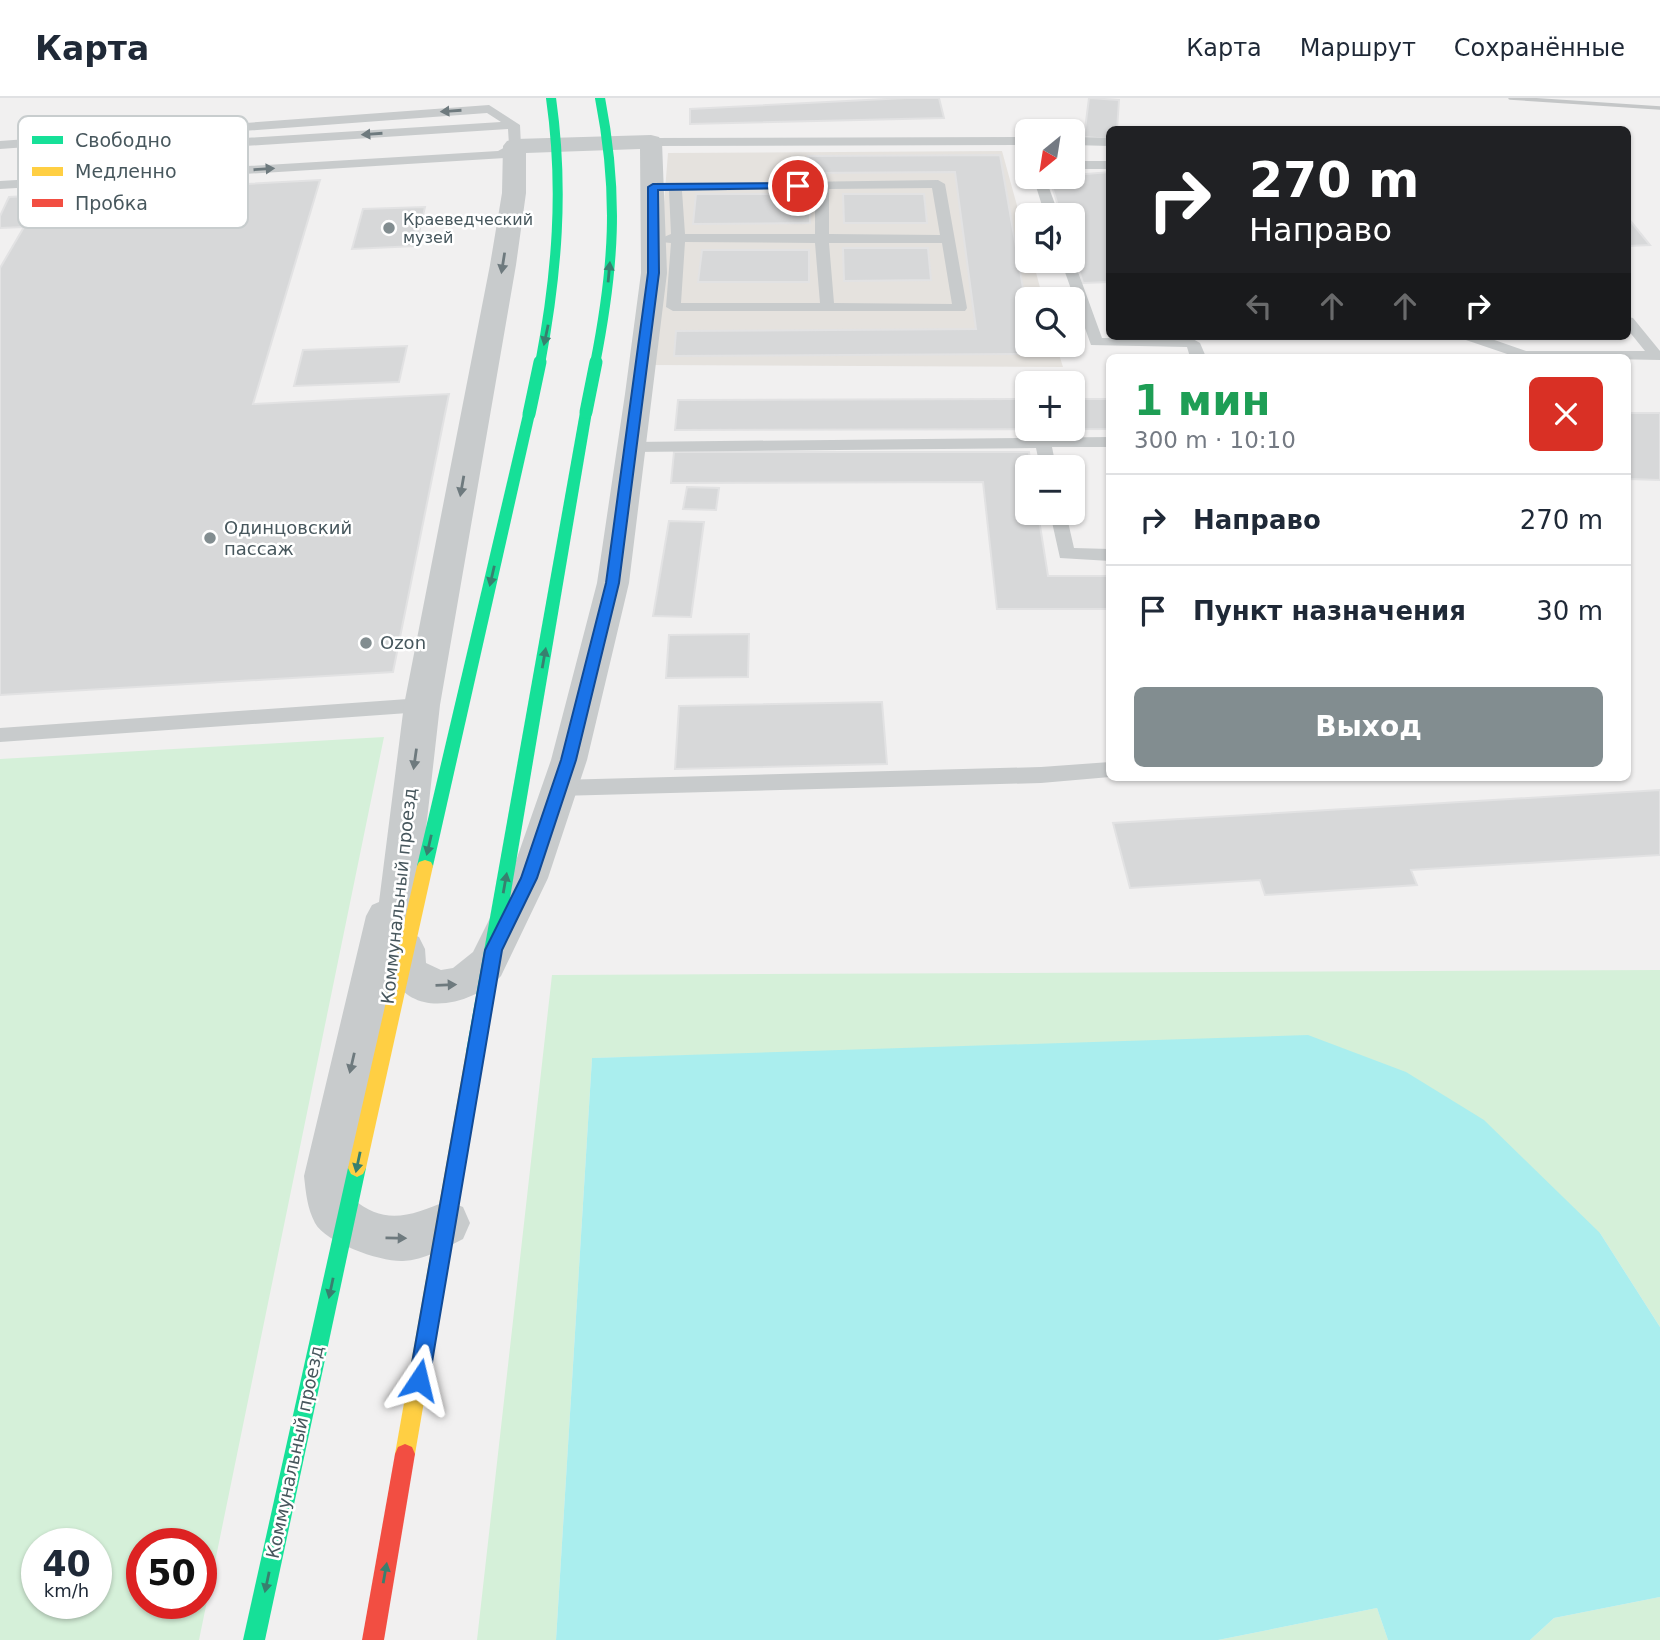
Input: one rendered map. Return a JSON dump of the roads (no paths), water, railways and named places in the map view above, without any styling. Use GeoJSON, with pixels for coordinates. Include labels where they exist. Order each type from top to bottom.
{"type":"FeatureCollection","features":[{"type":"Feature","properties":{"kind":"main road"},"geometry":{"type":"LineString","coordinates":[[383,1048],[554,302],[563,216],[559,128],[551,98]]}},
{"type":"Feature","properties":{"kind":"main road"},"geometry":{"type":"LineString","coordinates":[[373,1640],[606,301],[614,215],[606,130],[600,98]]}},
{"type":"Feature","properties":{"kind":"main road","name":"Коммунальный проезд"},"geometry":{"type":"LineString","coordinates":[[254,1640],[383,1048]]}},
{"type":"Feature","properties":{"kind":"street"},"geometry":{"type":"LineString","coordinates":[[405,949],[406,963],[412,975],[425,984],[441,987],[459,984],[475,976],[487,964],[529,878],[569,760],[613,583],[632,447],[661,307],[654,273],[666,239],[664,187],[651,142],[514,136]]}},
{"type":"Feature","properties":{"kind":"street","name":"Коммунальный проезд"},"geometry":{"type":"LineString","coordinates":[[383,1048],[405,829],[422,705],[503,265],[514,193],[514,136]]}},
{"type":"Feature","properties":{"kind":"street"},"geometry":{"type":"LineString","coordinates":[[405,829],[327,1177],[331,1208],[345,1222],[378,1237],[400,1240],[426,1235],[447,1223]]}},
{"type":"Feature","properties":{"kind":"lane"},"geometry":{"type":"LineString","coordinates":[[248,127],[489,109],[514,136]]}},
{"type":"Feature","properties":{"kind":"lane"},"geometry":{"type":"LineString","coordinates":[[248,144],[514,136]]}},
{"type":"Feature","properties":{"kind":"lane"},"geometry":{"type":"LineString","coordinates":[[248,170],[501,155],[514,136]]}},
{"type":"Feature","properties":{"kind":"lane"},"geometry":{"type":"LineString","coordinates":[[651,142],[1015,141]]}},
{"type":"Feature","properties":{"kind":"lane"},"geometry":{"type":"LineString","coordinates":[[1085,141],[1106,142]]}},
{"type":"Feature","properties":{"kind":"lane"},"geometry":{"type":"LineString","coordinates":[[0,145],[18,144]]}},
{"type":"Feature","properties":{"kind":"lane"},"geometry":{"type":"LineString","coordinates":[[0,158],[18,157]]}},
{"type":"Feature","properties":{"kind":"lane"},"geometry":{"type":"LineString","coordinates":[[1085,164],[1106,165]]}},
{"type":"Feature","properties":{"kind":"lane"},"geometry":{"type":"LineString","coordinates":[[0,185],[18,184]]}},
{"type":"Feature","properties":{"kind":"lane"},"geometry":{"type":"LineString","coordinates":[[661,307],[960,308],[938,184],[664,187]]}},
{"type":"Feature","properties":{"kind":"lane"},"geometry":{"type":"LineString","coordinates":[[822,186],[822,238],[827,307]]}},
{"type":"Feature","properties":{"kind":"lane"},"geometry":{"type":"LineString","coordinates":[[666,239],[948,239]]}},
{"type":"Feature","properties":{"kind":"lane"},"geometry":{"type":"LineString","coordinates":[[1072,273],[1096,342],[1193,343],[1197,354]]}},
{"type":"Feature","properties":{"kind":"lane"},"geometry":{"type":"LineString","coordinates":[[1631,325],[1656,356],[1631,356]]}},
{"type":"Feature","properties":{"kind":"lane"},"geometry":{"type":"LineString","coordinates":[[1480,340],[1522,354]]}},
{"type":"Feature","properties":{"kind":"lane"},"geometry":{"type":"LineString","coordinates":[[632,447],[1106,442]]}},
{"type":"Feature","properties":{"kind":"lane"},"geometry":{"type":"LineString","coordinates":[[1044,443],[1046,455]]}},
{"type":"Feature","properties":{"kind":"lane"},"geometry":{"type":"LineString","coordinates":[[1060,525],[1066,554],[1106,555]]}},
{"type":"Feature","properties":{"kind":"lane"},"geometry":{"type":"LineString","coordinates":[[0,735],[422,705]]}},
{"type":"Feature","properties":{"kind":"lane"},"geometry":{"type":"LineString","coordinates":[[558,788],[1041,775],[1106,769]]}},
{"type":"Feature","properties":{"kind":"water"},"geometry":{"type":"Polygon","coordinates":[[[1308,1035],[1406,1072],[1484,1120],[1600,1233],[1660,1327],[1660,1597],[1554,1618],[1530,1640],[1388,1640],[1377,1608],[1218,1640],[556,1640],[592,1058],[1308,1035]]]}},
{"type":"Feature","properties":{"kind":"railway"},"geometry":{"type":"LineString","coordinates":[[1510,98],[1660,108]]}},
{"type":"Feature","properties":{"kind":"place","name":"Краеведческий музей"},"geometry":{"type":"Point","coordinates":[389,228]}},
{"type":"Feature","properties":{"kind":"place","name":"Одинцовский пассаж"},"geometry":{"type":"Point","coordinates":[210,538]}},
{"type":"Feature","properties":{"kind":"place","name":"Ozon"},"geometry":{"type":"Point","coordinates":[366,643]}}]}
